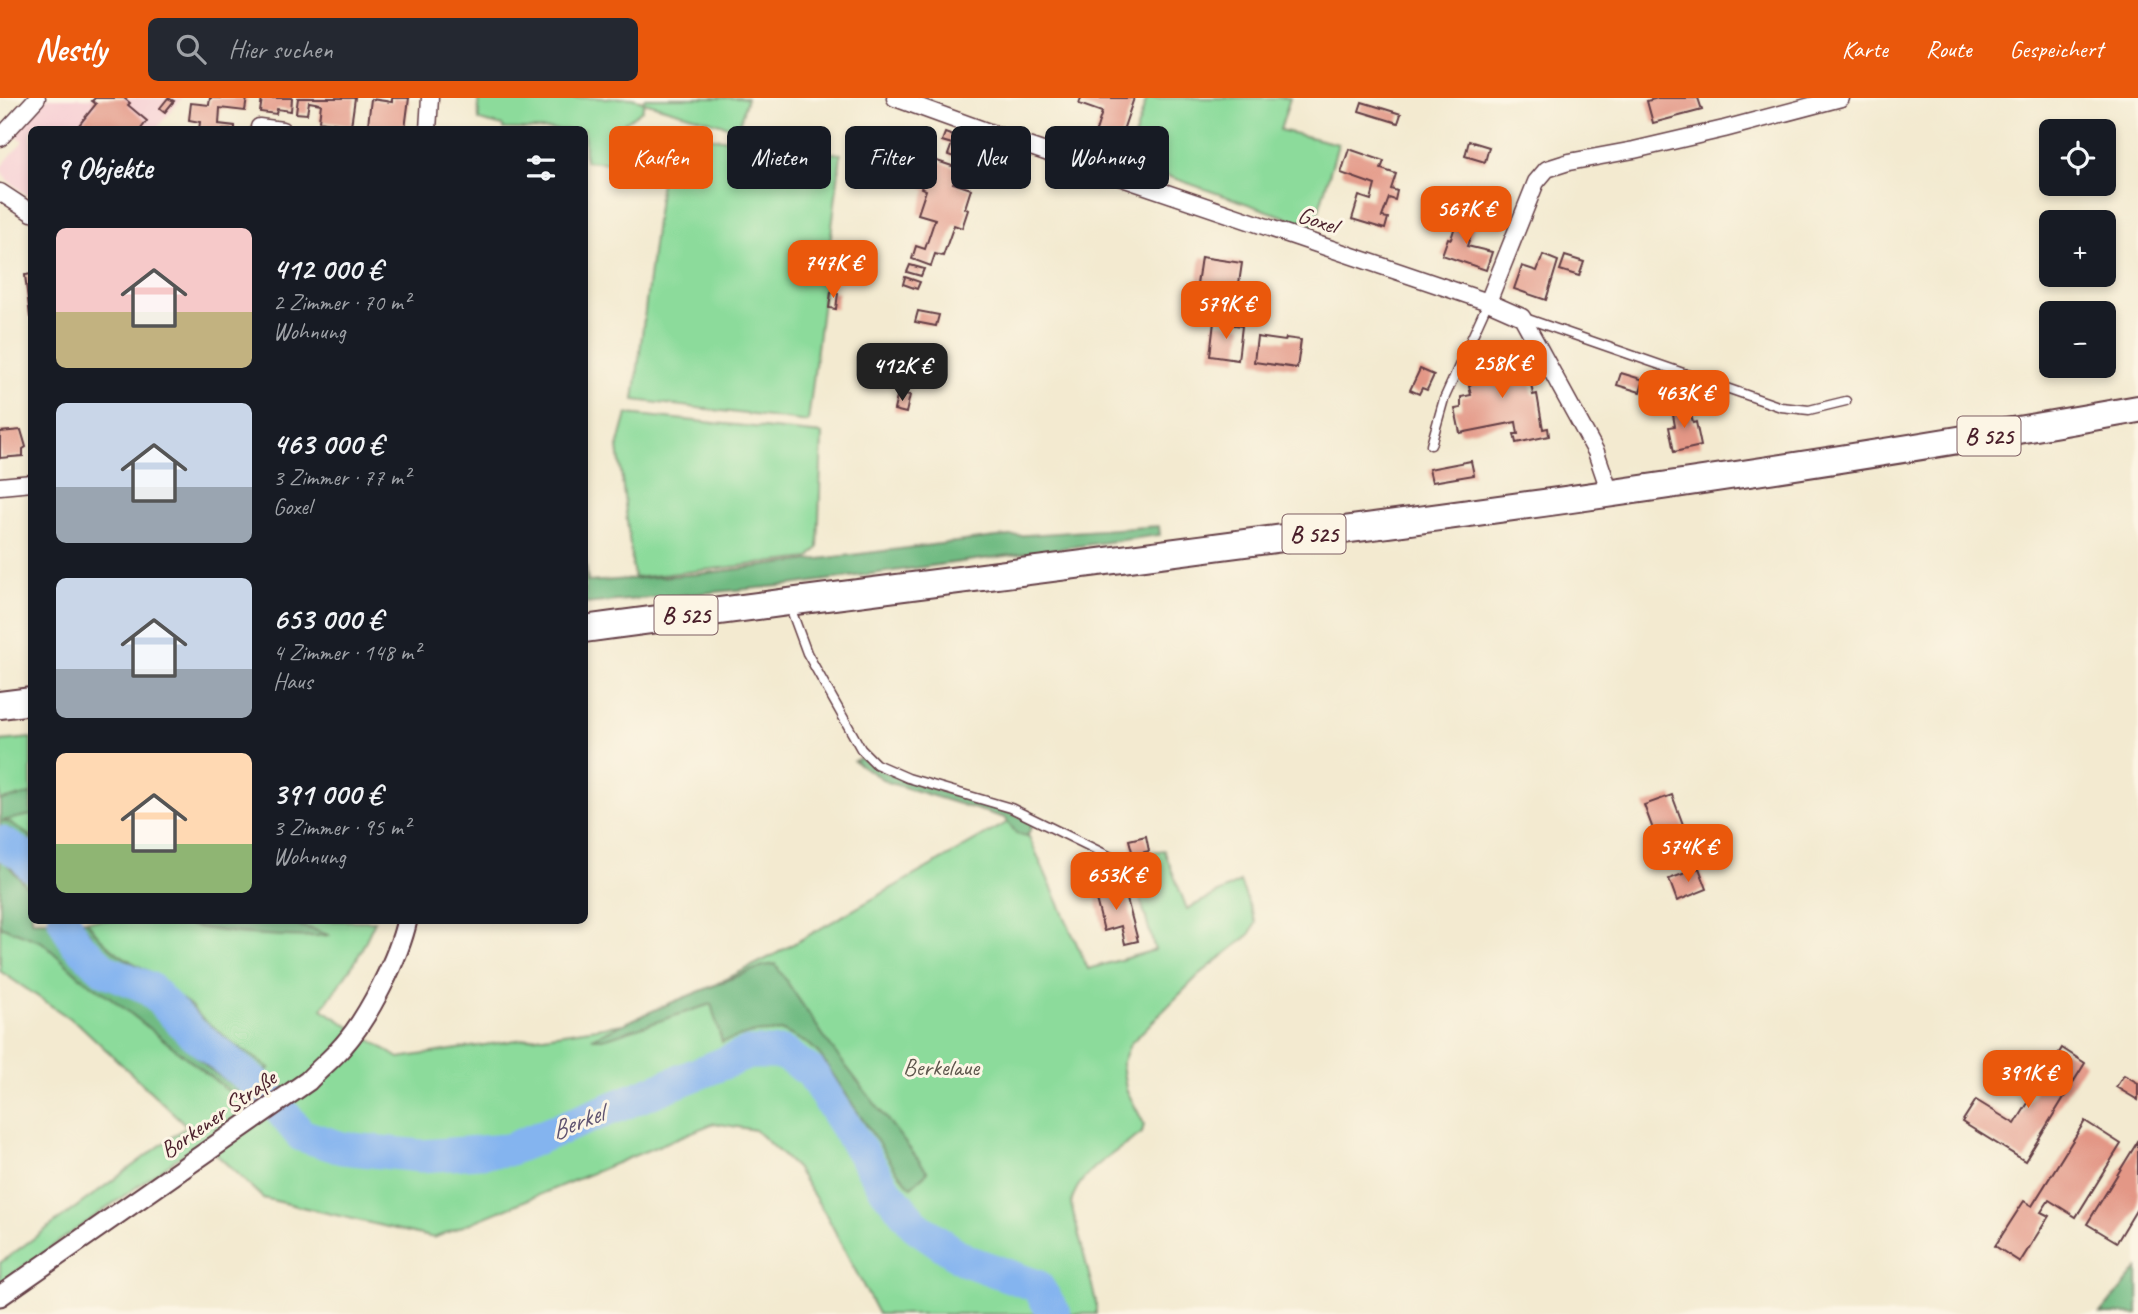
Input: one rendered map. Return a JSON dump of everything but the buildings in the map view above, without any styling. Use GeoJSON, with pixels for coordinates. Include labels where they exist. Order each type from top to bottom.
{"type":"FeatureCollection","features":[{"type":"Feature","properties":{"kind":"main road","name":"B 525"},"geometry":{"type":"LineString","coordinates":[[588,628],[1336,532],[1958,441],[2138,409]]}},
{"type":"Feature","properties":{"kind":"main road"},"geometry":{"type":"LineString","coordinates":[[0,705],[28,702]]}},
{"type":"Feature","properties":{"kind":"street"},"geometry":{"type":"LineString","coordinates":[[0,138],[37,98]]}},
{"type":"Feature","properties":{"kind":"street"},"geometry":{"type":"LineString","coordinates":[[428,126],[430,98]]}},
{"type":"Feature","properties":{"kind":"street","name":"Goxel"},"geometry":{"type":"LineString","coordinates":[[895,98],[1488,302],[1522,317]]}},
{"type":"Feature","properties":{"kind":"street"},"geometry":{"type":"LineString","coordinates":[[1488,302],[1536,181],[1547,169],[1724,129],[1841,98]]}},
{"type":"Feature","properties":{"kind":"street"},"geometry":{"type":"LineString","coordinates":[[0,192],[28,210]]}},
{"type":"Feature","properties":{"kind":"street"},"geometry":{"type":"LineString","coordinates":[[1522,317],[1596,452],[1610,493]]}},
{"type":"Feature","properties":{"kind":"street"},"geometry":{"type":"LineString","coordinates":[[0,486],[28,483]]}},
{"type":"Feature","properties":{"kind":"street","name":"Borkener Straße"},"geometry":{"type":"LineString","coordinates":[[0,1296],[308,1081],[344,1045],[372,1003],[392,965],[406,924]]}},
{"type":"Feature","properties":{"kind":"lane"},"geometry":{"type":"LineString","coordinates":[[1431,445],[1444,399],[1488,302]]}},
{"type":"Feature","properties":{"kind":"lane"},"geometry":{"type":"LineString","coordinates":[[1522,317],[1781,407],[1809,410],[1846,401]]}},
{"type":"Feature","properties":{"kind":"lane"},"geometry":{"type":"LineString","coordinates":[[789,601],[793,621],[807,653],[860,749],[876,764],[908,778],[1011,808],[1113,858]]}},
{"type":"Feature","properties":{"kind":"shaded area"},"geometry":{"type":"Polygon","coordinates":[[[47,98],[182,98],[159,126],[28,126],[28,197],[6,179],[0,168],[23,141],[16,135],[47,98]]]}},
{"type":"Feature","properties":{"kind":"green space"},"geometry":{"type":"Polygon","coordinates":[[[478,98],[631,98],[643,101],[645,98],[747,98],[739,126],[728,126],[644,102],[642,110],[620,126],[609,126],[609,163],[588,161],[588,126],[503,126],[479,120],[478,98]]]}},
{"type":"Feature","properties":{"kind":"green space"},"geometry":{"type":"Polygon","coordinates":[[[1147,98],[1290,98],[1280,130],[1338,144],[1314,227],[1169,177],[1169,126],[1138,126],[1147,98]]]}},
{"type":"Feature","properties":{"kind":"green space"},"geometry":{"type":"Polygon","coordinates":[[[713,138],[727,140],[727,189],[831,189],[831,153],[841,154],[808,422],[634,400],[660,189],[713,189],[713,138]]]}},
{"type":"Feature","properties":{"kind":"green space"},"geometry":{"type":"Polygon","coordinates":[[[627,414],[822,434],[818,548],[809,558],[634,578],[618,447],[627,414]]]}},
{"type":"Feature","properties":{"kind":"green space"},"geometry":{"type":"Polygon","coordinates":[[[1159,526],[1160,535],[790,585],[588,604],[588,582],[699,574],[996,537],[1159,526]]]}},
{"type":"Feature","properties":{"kind":"green space","name":"Berkelaue"},"geometry":{"type":"Polygon","coordinates":[[[28,738],[28,924],[374,924],[357,959],[322,1009],[399,1058],[643,1021],[770,957],[1017,817],[1025,828],[1088,969],[1155,950],[1128,856],[1164,850],[1187,909],[1240,882],[1256,923],[1249,935],[1199,975],[1130,1044],[1122,1064],[1126,1089],[1144,1124],[1142,1133],[1089,1173],[1081,1182],[1071,1204],[1096,1302],[1096,1314],[878,1314],[828,1218],[796,1168],[755,1130],[714,1123],[434,1238],[263,1198],[202,1141],[0,1283],[0,1263],[187,1126],[81,1026],[0,971],[0,741],[28,738]]]}},
{"type":"Feature","properties":{"kind":"green space"},"geometry":{"type":"Polygon","coordinates":[[[860,758],[899,778],[1034,822],[1027,836],[1017,834],[1005,818],[887,782],[854,761],[860,758]]]}},
{"type":"Feature","properties":{"kind":"green space"},"geometry":{"type":"Polygon","coordinates":[[[28,795],[28,816],[2,821],[11,823],[28,835],[28,844],[9,829],[0,827],[0,800],[28,795]]]}},
{"type":"Feature","properties":{"kind":"green space"},"geometry":{"type":"Polygon","coordinates":[[[0,856],[28,888],[28,924],[53,924],[69,955],[94,980],[108,987],[143,995],[170,1021],[189,1049],[210,1069],[238,1089],[231,1093],[79,976],[42,942],[0,926],[0,856]]]}},
{"type":"Feature","properties":{"kind":"green space"},"geometry":{"type":"Polygon","coordinates":[[[83,924],[89,924],[117,953],[159,977],[232,1043],[270,1068],[264,1072],[193,1017],[190,1010],[174,999],[157,981],[108,954],[83,924]]]}},
{"type":"Feature","properties":{"kind":"green space"},"geometry":{"type":"Polygon","coordinates":[[[187,924],[291,924],[328,935],[252,934],[187,924]]]}},
{"type":"Feature","properties":{"kind":"green space"},"geometry":{"type":"Polygon","coordinates":[[[775,964],[831,1047],[928,1172],[911,1187],[896,1170],[820,1055],[810,1045],[783,1031],[752,1033],[722,1042],[711,1004],[607,1038],[592,1038],[668,1004],[763,966],[775,964]]]}},
{"type":"Feature","properties":{"kind":"green space"},"geometry":{"type":"Polygon","coordinates":[[[2138,1269],[2138,1314],[2100,1314],[2138,1269]]]}},
{"type":"Feature","properties":{"kind":"waterway","name":"Berkel"},"geometry":{"type":"LineString","coordinates":[[0,842],[23,855],[28,861]]}},
{"type":"Feature","properties":{"kind":"waterway","name":"Berkel"},"geometry":{"type":"LineString","coordinates":[[66,924],[76,943],[105,970],[149,988],[190,1031],[263,1089],[301,1135],[342,1148],[421,1156],[508,1150],[749,1053],[783,1053],[811,1072],[886,1190],[917,1227],[965,1260],[1037,1286],[1055,1314]]}}]}
